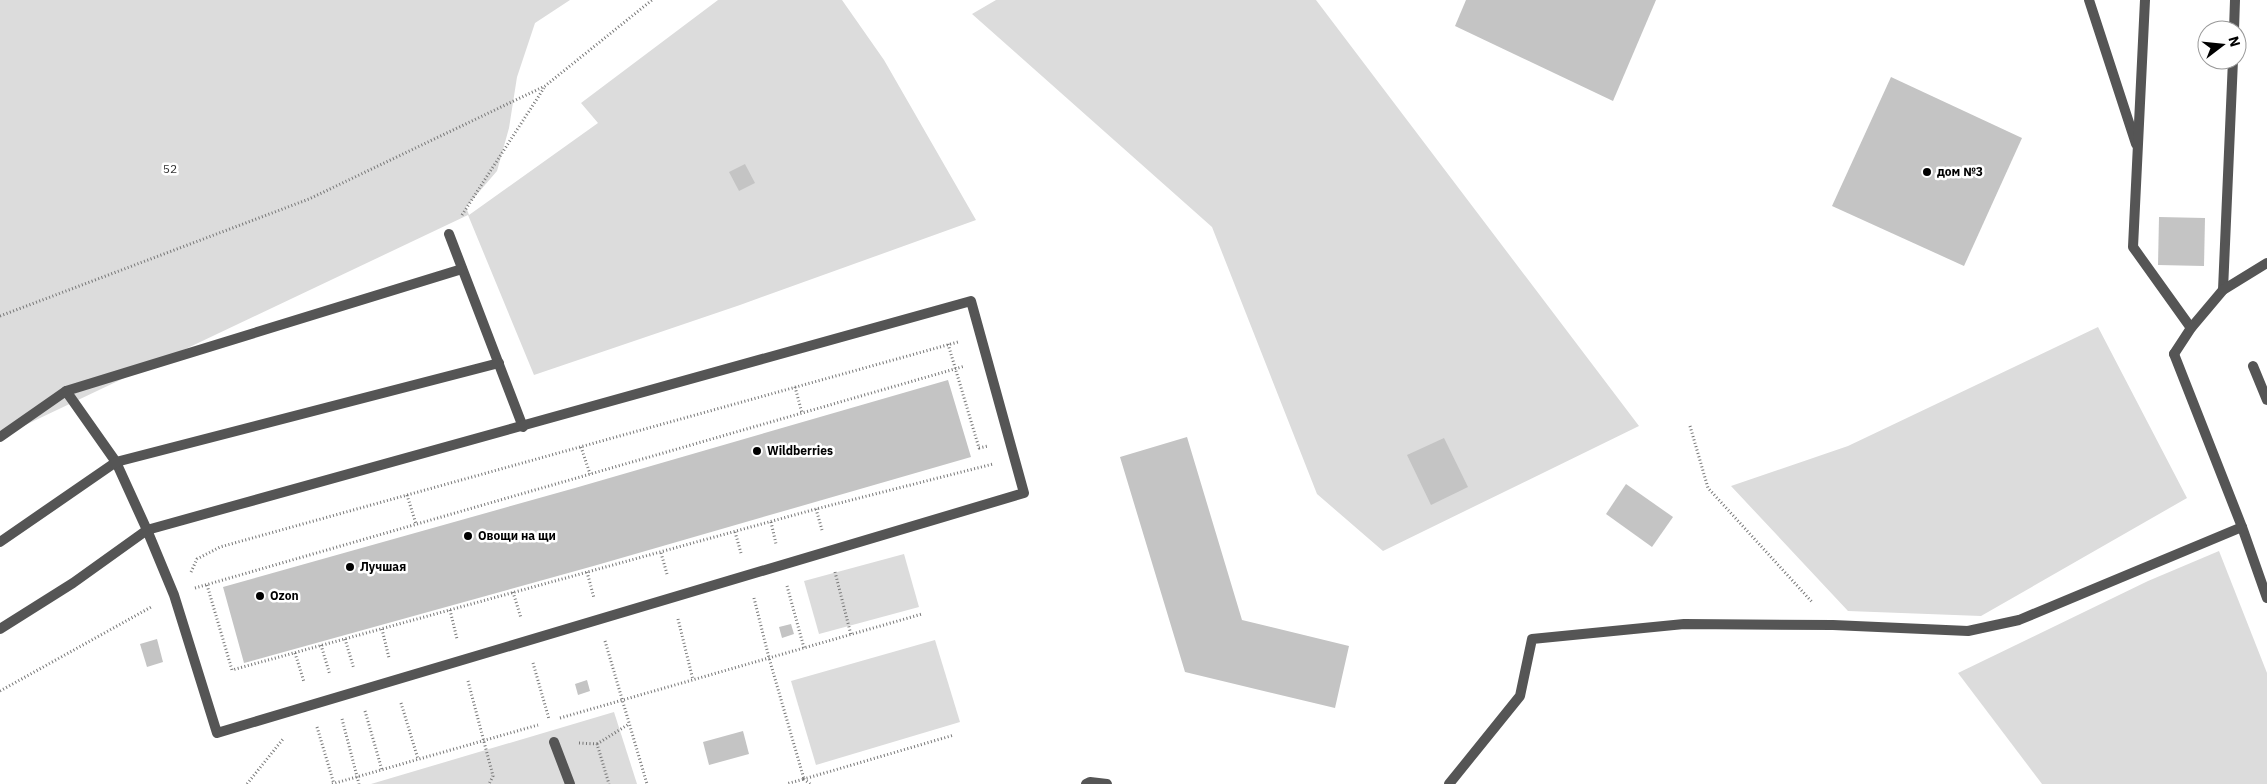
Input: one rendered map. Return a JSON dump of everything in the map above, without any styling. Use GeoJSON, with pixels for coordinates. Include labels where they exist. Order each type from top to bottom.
{"type":"FeatureCollection","features":[{"type":"Feature","properties":{"kind":"street"},"geometry":{"type":"LineString","coordinates":[[2089,0],[2139,152]]}},
{"type":"Feature","properties":{"kind":"street"},"geometry":{"type":"LineString","coordinates":[[2145,0],[2133,247],[2191,328]]}},
{"type":"Feature","properties":{"kind":"street"},"geometry":{"type":"LineString","coordinates":[[2234,20],[2235,0]]}},
{"type":"Feature","properties":{"kind":"street"},"geometry":{"type":"LineString","coordinates":[[2223,290],[2233,70]]}},
{"type":"Feature","properties":{"kind":"street"},"geometry":{"type":"LineString","coordinates":[[449,234],[523,427]]}},
{"type":"Feature","properties":{"kind":"street"},"geometry":{"type":"LineString","coordinates":[[2267,263],[2223,290],[2191,328],[2174,354],[2242,527],[2267,598]]}},
{"type":"Feature","properties":{"kind":"street"},"geometry":{"type":"LineString","coordinates":[[0,437],[66,391],[462,269]]}},
{"type":"Feature","properties":{"kind":"street"},"geometry":{"type":"LineString","coordinates":[[0,629],[73,583],[147,530],[523,427],[568,412],[970,301],[1024,493],[217,733],[174,595],[147,530],[116,462],[66,391]]}},
{"type":"Feature","properties":{"kind":"street"},"geometry":{"type":"LineString","coordinates":[[0,542],[116,462],[499,363]]}},
{"type":"Feature","properties":{"kind":"street"},"geometry":{"type":"LineString","coordinates":[[2253,366],[2267,400]]}},
{"type":"Feature","properties":{"kind":"street"},"geometry":{"type":"LineString","coordinates":[[1449,784],[1520,696],[1532,638],[1684,624],[1832,625],[1968,631],[2020,620],[2242,527]]}},
{"type":"Feature","properties":{"kind":"street"},"geometry":{"type":"LineString","coordinates":[[554,742],[570,784]]}},
{"type":"Feature","properties":{"kind":"street"},"geometry":{"type":"LineString","coordinates":[[1086,784],[1090,782],[1107,784]]}},
{"type":"Feature","properties":{"kind":"path"},"geometry":{"type":"LineString","coordinates":[[0,316],[309,199],[544,86],[652,0]]}},
{"type":"Feature","properties":{"kind":"path"},"geometry":{"type":"LineString","coordinates":[[449,234],[544,86]]}},
{"type":"Feature","properties":{"kind":"path"},"geometry":{"type":"LineString","coordinates":[[190,574],[197,559],[220,547],[948,344],[966,342],[980,335]]}},
{"type":"Feature","properties":{"kind":"path"},"geometry":{"type":"LineString","coordinates":[[948,344],[979,448]]}},
{"type":"Feature","properties":{"kind":"path"},"geometry":{"type":"LineString","coordinates":[[389,532],[987,359]]}},
{"type":"Feature","properties":{"kind":"path"},"geometry":{"type":"LineString","coordinates":[[795,387],[802,412]]}},
{"type":"Feature","properties":{"kind":"path"},"geometry":{"type":"LineString","coordinates":[[1690,426],[1708,488],[1832,625]]}},
{"type":"Feature","properties":{"kind":"path"},"geometry":{"type":"LineString","coordinates":[[581,447],[590,474]]}},
{"type":"Feature","properties":{"kind":"path"},"geometry":{"type":"LineString","coordinates":[[208,585],[232,670],[587,572],[1000,462]]}},
{"type":"Feature","properties":{"kind":"path"},"geometry":{"type":"LineString","coordinates":[[407,495],[416,524]]}},
{"type":"Feature","properties":{"kind":"path"},"geometry":{"type":"LineString","coordinates":[[735,532],[804,779],[810,784]]}},
{"type":"Feature","properties":{"kind":"path"},"geometry":{"type":"LineString","coordinates":[[587,572],[647,784]]}},
{"type":"Feature","properties":{"kind":"path"},"geometry":{"type":"LineString","coordinates":[[450,610],[493,776],[489,784]]}},
{"type":"Feature","properties":{"kind":"path"},"geometry":{"type":"LineString","coordinates":[[549,722],[922,614]]}},
{"type":"Feature","properties":{"kind":"path"},"geometry":{"type":"LineString","coordinates":[[247,784],[310,705]]}},
{"type":"Feature","properties":{"kind":"path"},"geometry":{"type":"LineString","coordinates":[[332,784],[540,724]]}},
{"type":"Feature","properties":{"kind":"path"},"geometry":{"type":"LineString","coordinates":[[597,744],[629,724]]}},
{"type":"Feature","properties":{"kind":"path"},"geometry":{"type":"LineString","coordinates":[[786,784],[954,735]]}},
{"type":"Feature","properties":{"kind":"green space","name":"52"},"geometry":{"type":"Polygon","coordinates":[[[0,0],[570,0],[535,23],[517,77],[509,128],[497,171],[466,207],[469,215],[598,123],[581,103],[718,0],[842,0],[884,60],[976,220],[740,305],[534,375],[468,215],[0,437],[0,0]]]}},
{"type":"Feature","properties":{"kind":"green space"},"geometry":{"type":"Polygon","coordinates":[[[996,0],[1316,0],[1639,426],[1383,551],[1317,494],[1212,227],[972,14],[996,0]]]}},
{"type":"Feature","properties":{"kind":"green space"},"geometry":{"type":"Polygon","coordinates":[[[2098,327],[2187,498],[1981,616],[1848,611],[1731,486],[1848,446],[2098,327]]]}},
{"type":"Feature","properties":{"kind":"green space"},"geometry":{"type":"Polygon","coordinates":[[[2219,551],[2267,673],[2267,784],[2042,784],[1958,673],[2148,581],[2219,551]]]}},
{"type":"Feature","properties":{"kind":"green space"},"geometry":{"type":"Polygon","coordinates":[[[904,554],[919,607],[819,634],[804,581],[904,554]]]}},
{"type":"Feature","properties":{"kind":"green space"},"geometry":{"type":"Polygon","coordinates":[[[935,640],[960,722],[816,765],[791,681],[935,640]]]}},
{"type":"Feature","properties":{"kind":"green space"},"geometry":{"type":"Polygon","coordinates":[[[614,712],[637,784],[371,784],[614,712]]]}},
{"type":"Feature","properties":{"kind":"building"},"geometry":{"type":"Polygon","coordinates":[[[1466,0],[1656,0],[1613,101],[1455,26],[1466,0]]]}},
{"type":"Feature","properties":{"kind":"building","name":"дом №3"},"geometry":{"type":"Polygon","coordinates":[[[1891,77],[2022,138],[1964,266],[1832,206],[1891,77]]]}},
{"type":"Feature","properties":{"kind":"building"},"geometry":{"type":"Polygon","coordinates":[[[745,164],[755,183],[739,191],[729,172],[745,164]]]}},
{"type":"Feature","properties":{"kind":"building"},"geometry":{"type":"Polygon","coordinates":[[[2159,217],[2205,218],[2204,266],[2158,265],[2159,217]]]}},
{"type":"Feature","properties":{"kind":"building"},"geometry":{"type":"Polygon","coordinates":[[[948,380],[971,457],[597,565],[244,663],[223,587],[948,380]]]}},
{"type":"Feature","properties":{"kind":"building"},"geometry":{"type":"Polygon","coordinates":[[[1187,437],[1242,620],[1349,646],[1335,708],[1185,672],[1120,457],[1187,437]]]}},
{"type":"Feature","properties":{"kind":"building"},"geometry":{"type":"Polygon","coordinates":[[[1444,438],[1468,487],[1431,505],[1407,455],[1444,438]]]}},
{"type":"Feature","properties":{"kind":"building"},"geometry":{"type":"Polygon","coordinates":[[[1626,484],[1673,517],[1652,547],[1606,514],[1626,484]]]}},
{"type":"Feature","properties":{"kind":"building"},"geometry":{"type":"Polygon","coordinates":[[[791,624],[794,634],[782,638],[779,627],[791,624]]]}},
{"type":"Feature","properties":{"kind":"building"},"geometry":{"type":"Polygon","coordinates":[[[157,639],[163,662],[147,667],[140,644],[157,639]]]}},
{"type":"Feature","properties":{"kind":"building"},"geometry":{"type":"Polygon","coordinates":[[[587,680],[590,691],[578,695],[575,684],[587,680]]]}},
{"type":"Feature","properties":{"kind":"building"},"geometry":{"type":"Polygon","coordinates":[[[743,731],[749,754],[709,765],[703,742],[743,731]]]}},
{"type":"Feature","properties":{"kind":"place","name":"дом №3"},"geometry":{"type":"Point","coordinates":[1927,172]}},
{"type":"Feature","properties":{"kind":"place","name":"Wildberries"},"geometry":{"type":"Point","coordinates":[757,451]}},
{"type":"Feature","properties":{"kind":"place","name":"Овощи на щи"},"geometry":{"type":"Point","coordinates":[468,536]}},
{"type":"Feature","properties":{"kind":"place","name":"Лучшая"},"geometry":{"type":"Point","coordinates":[350,567]}},
{"type":"Feature","properties":{"kind":"place","name":"Ozon"},"geometry":{"type":"Point","coordinates":[260,596]}}]}
